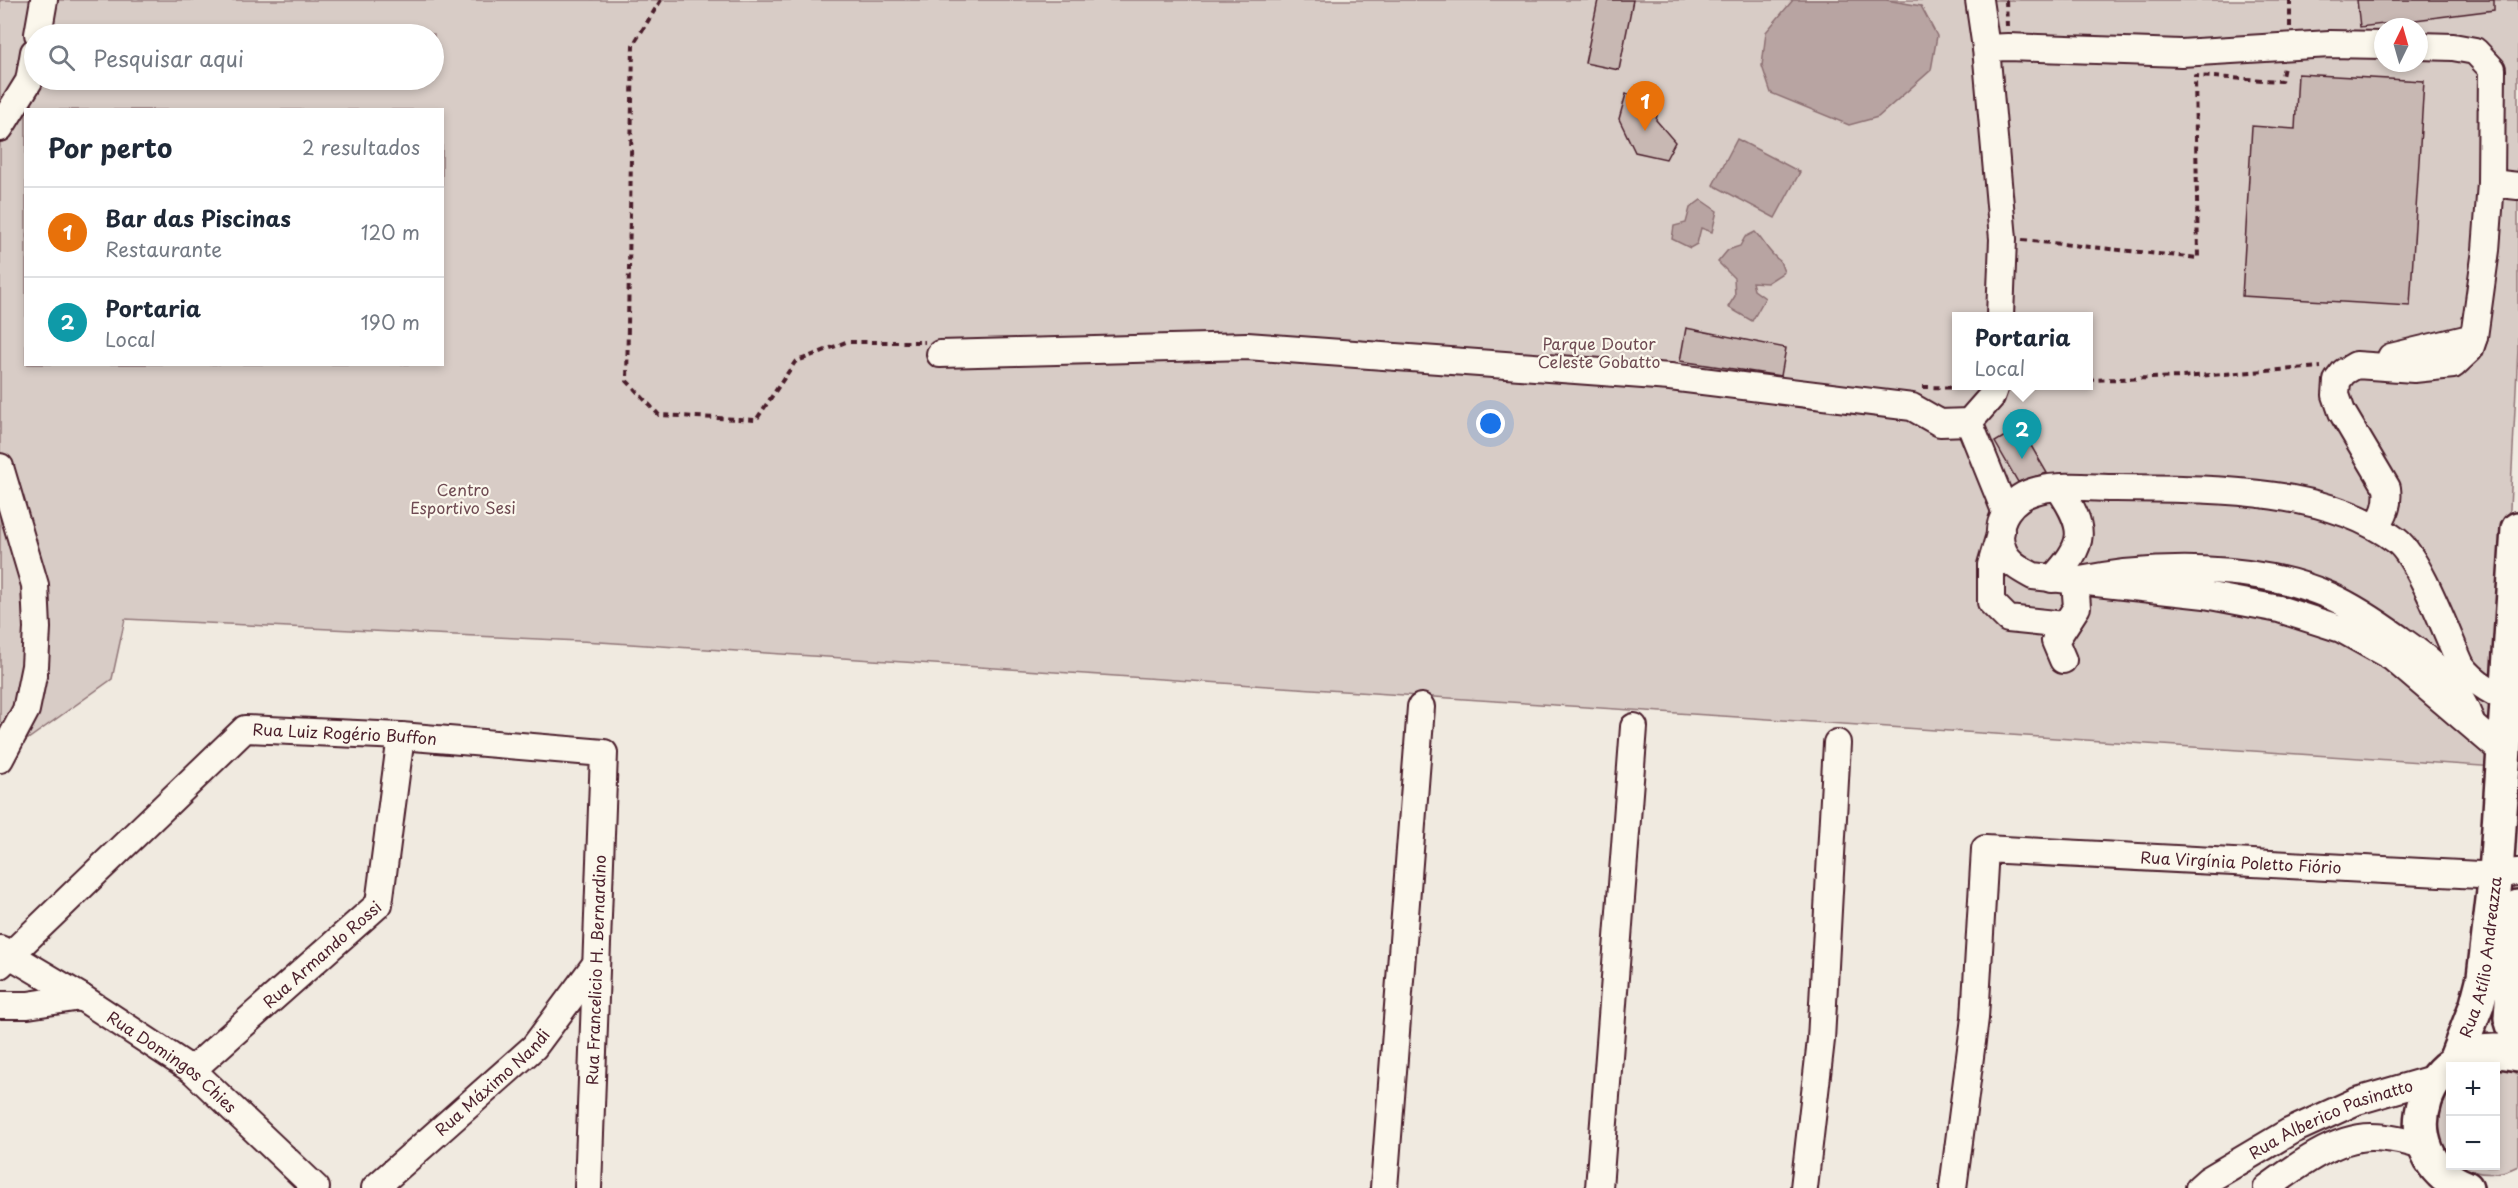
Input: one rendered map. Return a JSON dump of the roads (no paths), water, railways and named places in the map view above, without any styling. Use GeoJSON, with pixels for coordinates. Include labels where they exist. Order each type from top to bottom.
{"type":"FeatureCollection","features":[{"type":"Feature","properties":{"kind":"main road","name":"Rua Atílio Andreazza"},"geometry":{"type":"LineString","coordinates":[[2450,1062],[2474,1014],[2507,873],[2503,752],[2513,701],[2518,529]]}},
{"type":"Feature","properties":{"kind":"main road","name":"Rua Atílio Andreazza"},"geometry":{"type":"LineString","coordinates":[[2518,916],[2511,1018],[2518,1041]]}},
{"type":"Feature","properties":{"kind":"main road"},"geometry":{"type":"LineString","coordinates":[[2459,1062],[2476,1051],[2500,1049],[2518,1054]]}},
{"type":"Feature","properties":{"kind":"main road","name":"Rua Atílio Andreazza"},"geometry":{"type":"LineString","coordinates":[[2426,1147],[2422,1129],[2422,1111],[2427,1094],[2446,1070]]}},
{"type":"Feature","properties":{"kind":"main road"},"geometry":{"type":"LineString","coordinates":[[2426,1147],[2434,1162],[2453,1184]]}},
{"type":"Feature","properties":{"kind":"street"},"geometry":{"type":"LineString","coordinates":[[40,24],[44,0]]}},
{"type":"Feature","properties":{"kind":"street"},"geometry":{"type":"LineString","coordinates":[[1979,0],[1986,48],[2003,239],[2000,312]]}},
{"type":"Feature","properties":{"kind":"street"},"geometry":{"type":"LineString","coordinates":[[1986,48],[2181,53],[2330,44],[2374,45]]}},
{"type":"Feature","properties":{"kind":"street"},"geometry":{"type":"LineString","coordinates":[[2376,527],[2385,514],[2389,500],[2387,488],[2342,412],[2336,395],[2337,381],[2344,372],[2356,365],[2474,338],[2486,250],[2491,183],[2492,69],[2475,51],[2454,47],[2428,46]]}},
{"type":"Feature","properties":{"kind":"street"},"geometry":{"type":"LineString","coordinates":[[0,128],[24,89]]}},
{"type":"Feature","properties":{"kind":"street"},"geometry":{"type":"LineString","coordinates":[[2491,183],[2518,186]]}},
{"type":"Feature","properties":{"kind":"street"},"geometry":{"type":"LineString","coordinates":[[940,354],[1247,346],[1670,377],[1901,405],[1912,407],[1941,423],[1969,422],[1993,390]]}},
{"type":"Feature","properties":{"kind":"street"},"geometry":{"type":"LineString","coordinates":[[1969,422],[2003,521],[2003,551],[2015,566],[2033,576],[2205,595],[2279,609],[2341,629],[2393,658],[2503,752]]}},
{"type":"Feature","properties":{"kind":"street"},"geometry":{"type":"LineString","coordinates":[[0,467],[35,585],[37,628],[35,666],[26,710],[0,759]]}},
{"type":"Feature","properties":{"kind":"street"},"geometry":{"type":"LineString","coordinates":[[2064,625],[2008,619],[1991,602],[1990,565],[2003,521],[2021,496],[2042,489],[2207,489],[2262,495],[2334,510],[2376,527],[2399,542],[2413,560],[2461,665],[2460,680],[2463,701],[2473,728]]}},
{"type":"Feature","properties":{"kind":"street"},"geometry":{"type":"LineString","coordinates":[[2059,489],[2073,509],[2079,527],[2079,543],[2070,560],[2064,580],[2077,607],[2055,641],[2063,660]]}},
{"type":"Feature","properties":{"kind":"street"},"geometry":{"type":"LineString","coordinates":[[2064,580],[2155,569],[2201,570],[2289,581],[2330,596],[2383,626],[2460,680],[2513,701]]}},
{"type":"Feature","properties":{"kind":"street"},"geometry":{"type":"LineString","coordinates":[[1384,1188],[1421,707]]}},
{"type":"Feature","properties":{"kind":"street"},"geometry":{"type":"LineString","coordinates":[[1599,1188],[1634,727]]}},
{"type":"Feature","properties":{"kind":"street","name":"Rua Luiz Rogério Buffon"},"geometry":{"type":"LineString","coordinates":[[4,956],[246,729],[401,736],[604,753]]}},
{"type":"Feature","properties":{"kind":"street","name":"Rua Armando Rossi"},"geometry":{"type":"LineString","coordinates":[[192,1070],[379,904],[401,736]]}},
{"type":"Feature","properties":{"kind":"street"},"geometry":{"type":"LineString","coordinates":[[1803,1188],[1821,1040],[1837,742]]}},
{"type":"Feature","properties":{"kind":"street","name":"Rua Francelicio H. Bernardino"},"geometry":{"type":"LineString","coordinates":[[588,1188],[604,753]]}},
{"type":"Feature","properties":{"kind":"street","name":"Rua Virgínia Poletto Fiório"},"geometry":{"type":"LineString","coordinates":[[1953,1188],[1975,1018],[1985,849],[2507,873]]}},
{"type":"Feature","properties":{"kind":"street","name":"Rua Domingos Chies"},"geometry":{"type":"LineString","coordinates":[[4,956],[81,997],[192,1070],[316,1188]]}},
{"type":"Feature","properties":{"kind":"street","name":"Rua Máximo Nandi"},"geometry":{"type":"LineString","coordinates":[[375,1188],[534,1047],[595,964]]}},
{"type":"Feature","properties":{"kind":"street"},"geometry":{"type":"LineString","coordinates":[[0,1005],[28,1005],[81,997]]}},
{"type":"Feature","properties":{"kind":"street","name":"Rua Alberico Pasinatto"},"geometry":{"type":"LineString","coordinates":[[2199,1188],[2208,1180],[2289,1132],[2356,1101],[2446,1070]]}},
{"type":"Feature","properties":{"kind":"street","name":"Rua Alberico Pasinatto"},"geometry":{"type":"LineString","coordinates":[[2267,1188],[2303,1162],[2340,1144],[2368,1137],[2397,1139],[2426,1147]]}},
{"type":"Feature","properties":{"kind":"place","name":"Bar das Piscinas"},"geometry":{"type":"Point","coordinates":[1645,131]}},
{"type":"Feature","properties":{"kind":"place","name":"Portaria"},"geometry":{"type":"Point","coordinates":[2022,459]}},
{"type":"Feature","properties":{"kind":"park label","name":"Parque Doutor Celeste Gobatto"},"geometry":{"type":"Point","coordinates":[1599,353]}},
{"type":"Feature","properties":{"kind":"park label","name":"Centro Esportivo Sesi"},"geometry":{"type":"Point","coordinates":[463,499]}}]}
